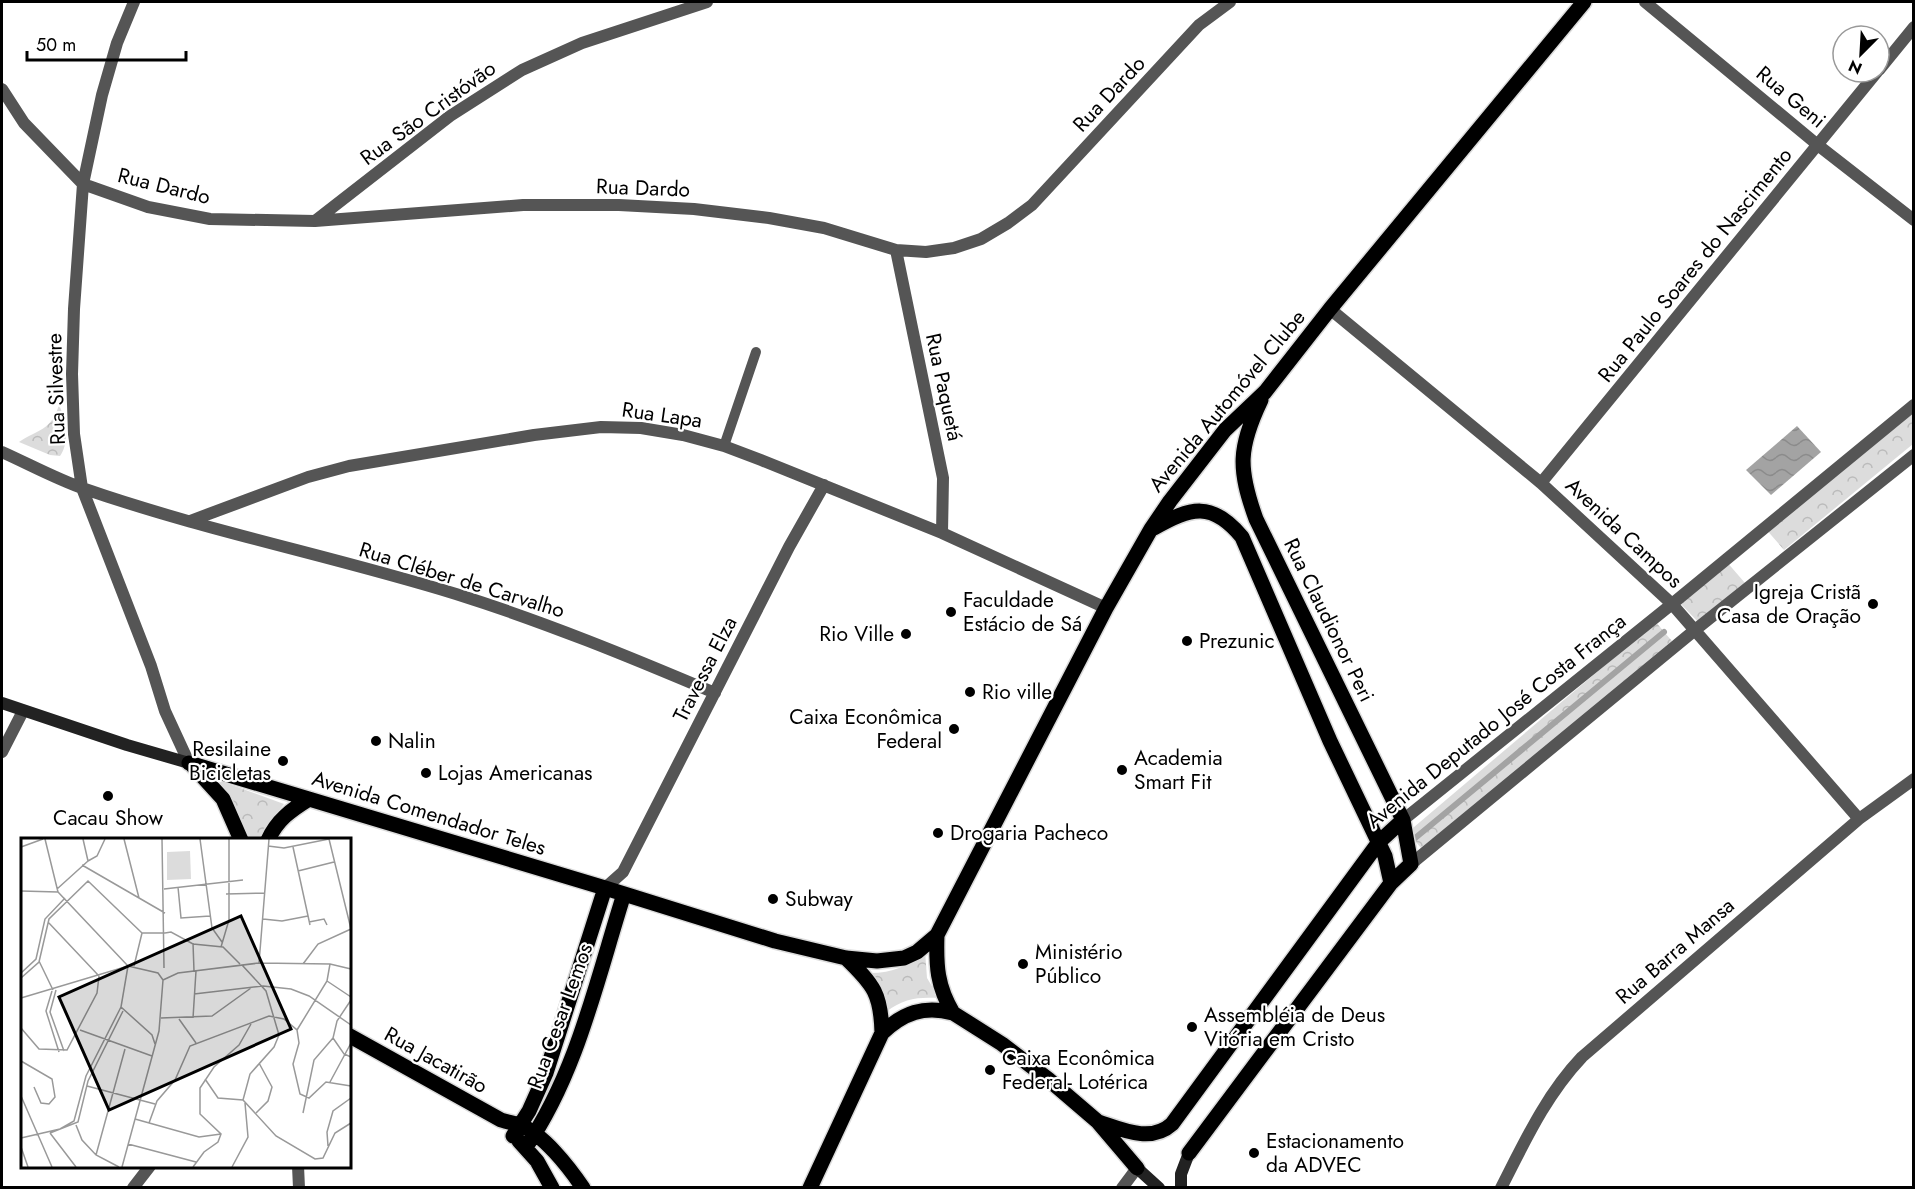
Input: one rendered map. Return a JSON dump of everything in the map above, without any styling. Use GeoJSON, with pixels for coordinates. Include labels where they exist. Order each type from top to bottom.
{"type":"FeatureCollection","features":[{"type":"Feature","properties":{"kind":"main road","name":"Avenida Automóvel Clube"},"geometry":{"type":"LineString","coordinates":[[937,935],[1106,608],[1151,529],[1189,475],[1225,430],[1265,392],[1330,309],[1584,2]]}},
{"type":"Feature","properties":{"kind":"main road","name":"Rua Claudionor Peri"},"geometry":{"type":"LineString","coordinates":[[1265,392],[1250,426],[1242,453],[1244,482],[1256,519],[1403,820],[1411,864]]}},
{"type":"Feature","properties":{"kind":"main road","name":"Rua Claudionor Peri"},"geometry":{"type":"LineString","coordinates":[[1151,529],[1181,513],[1204,511],[1230,523],[1242,537],[1330,741],[1379,842],[1387,862],[1391,884]]}},
{"type":"Feature","properties":{"kind":"main road","name":"Avenida Comendador Teles"},"geometry":{"type":"LineString","coordinates":[[2,703],[189,763],[775,941],[846,958],[877,961],[904,958],[917,952],[937,935]]}},
{"type":"Feature","properties":{"kind":"main road"},"geometry":{"type":"LineString","coordinates":[[189,763],[223,799],[240,838]]}},
{"type":"Feature","properties":{"kind":"main road"},"geometry":{"type":"LineString","coordinates":[[269,838],[277,824],[287,814],[309,799]]}},
{"type":"Feature","properties":{"kind":"main road","name":"Avenida Deputado José Costa França"},"geometry":{"type":"LineString","coordinates":[[1097,1121],[1123,1130],[1147,1134],[1165,1130],[1172,1124],[1379,842],[1403,820]]}},
{"type":"Feature","properties":{"kind":"main road"},"geometry":{"type":"LineString","coordinates":[[1180,1188],[1181,1174],[1190,1153],[1391,884],[1411,864]]}},
{"type":"Feature","properties":{"kind":"main road","name":"Rua Cesar Lemos"},"geometry":{"type":"LineString","coordinates":[[517,1131],[546,1073],[605,888]]}},
{"type":"Feature","properties":{"kind":"main road","name":"Rua Cesar Lemos"},"geometry":{"type":"LineString","coordinates":[[530,1140],[560,1086],[574,1051],[624,894]]}},
{"type":"Feature","properties":{"kind":"main road"},"geometry":{"type":"LineString","coordinates":[[937,935],[937,966],[940,986],[953,1013]]}},
{"type":"Feature","properties":{"kind":"main road"},"geometry":{"type":"LineString","coordinates":[[846,958],[867,978],[878,998],[881,1007],[882,1033]]}},
{"type":"Feature","properties":{"kind":"main road"},"geometry":{"type":"LineString","coordinates":[[810,1188],[882,1033],[892,1023],[915,1011],[940,1009],[953,1013],[1030,1064],[1097,1121],[1137,1168],[1159,1188]]}},
{"type":"Feature","properties":{"kind":"main road","name":"Rua Jacatirão"},"geometry":{"type":"LineString","coordinates":[[351,1036],[501,1120],[568,1167],[583,1188]]}},
{"type":"Feature","properties":{"kind":"main road","name":"Rua Jacatirão"},"geometry":{"type":"LineString","coordinates":[[530,1140],[537,1161],[552,1188]]}},
{"type":"Feature","properties":{"kind":"street","name":"Rua Silvestre"},"geometry":{"type":"LineString","coordinates":[[134,2],[117,43],[102,95],[83,184],[74,309],[72,374],[74,434],[82,488],[151,666],[165,711],[189,763]]}},
{"type":"Feature","properties":{"kind":"street","name":"Rua São Cristóvão"},"geometry":{"type":"LineString","coordinates":[[315,221],[450,116],[522,70],[582,43],[652,18],[707,2]]}},
{"type":"Feature","properties":{"kind":"street","name":"Rua Dardo"},"geometry":{"type":"LineString","coordinates":[[2,90],[24,123],[83,184],[148,207],[210,219],[315,221],[523,205],[619,205],[694,209],[769,219],[824,228],[896,250],[926,252],[954,248],[981,239],[1032,205],[1199,26],[1230,2]]}},
{"type":"Feature","properties":{"kind":"street","name":"Rua Geni"},"geometry":{"type":"LineString","coordinates":[[1645,2],[1819,146],[1914,220]]}},
{"type":"Feature","properties":{"kind":"street","name":"Rua Paulo Soares do Nascimento"},"geometry":{"type":"LineString","coordinates":[[1891,55],[1914,27]]}},
{"type":"Feature","properties":{"kind":"street","name":"Rua Paulo Soares do Nascimento"},"geometry":{"type":"LineString","coordinates":[[1541,483],[1868,84]]}},
{"type":"Feature","properties":{"kind":"street","name":"Rua Paquetá"},"geometry":{"type":"LineString","coordinates":[[896,250],[943,478],[942,533]]}},
{"type":"Feature","properties":{"kind":"street","name":"Avenida Campos"},"geometry":{"type":"LineString","coordinates":[[1330,309],[1541,483],[1672,604],[1859,819]]}},
{"type":"Feature","properties":{"kind":"street","name":"Avenida Deputado José Costa França"},"geometry":{"type":"LineString","coordinates":[[1403,820],[1672,604],[1914,405]]}},
{"type":"Feature","properties":{"kind":"street","name":"Rua Lapa"},"geometry":{"type":"LineString","coordinates":[[190,521],[308,477],[338,469],[534,435],[601,427],[641,429],[683,435],[724,446],[942,533],[1106,608]]}},
{"type":"Feature","properties":{"kind":"street","name":"Rua Cléber de Carvalho"},"geometry":{"type":"LineString","coordinates":[[2,452],[82,488],[190,521],[456,594],[564,631],[715,693]]}},
{"type":"Feature","properties":{"kind":"street"},"geometry":{"type":"LineString","coordinates":[[1411,864],[1695,630],[1914,455]]}},
{"type":"Feature","properties":{"kind":"street","name":"Travessa Elza"},"geometry":{"type":"LineString","coordinates":[[605,888],[623,872],[789,547],[824,485]]}},
{"type":"Feature","properties":{"kind":"street"},"geometry":{"type":"LineString","coordinates":[[2,752],[23,711]]}},
{"type":"Feature","properties":{"kind":"street","name":"Rua Barra Mansa"},"geometry":{"type":"LineString","coordinates":[[1501,1188],[1549,1097],[1563,1077],[1582,1057],[1859,819],[1914,779]]}},
{"type":"Feature","properties":{"kind":"street","name":"Travessa Elza"},"geometry":{"type":"LineString","coordinates":[[623,872],[624,894]]}},
{"type":"Feature","properties":{"kind":"street"},"geometry":{"type":"LineString","coordinates":[[133,1188],[149,1168]]}},
{"type":"Feature","properties":{"kind":"street"},"geometry":{"type":"LineString","coordinates":[[298,1168],[298,1188]]}},
{"type":"Feature","properties":{"kind":"street"},"geometry":{"type":"LineString","coordinates":[[1122,1188],[1137,1168]]}},
{"type":"Feature","properties":{"kind":"lane"},"geometry":{"type":"LineString","coordinates":[[724,446],[756,352]]}},
{"type":"Feature","properties":{"kind":"green space"},"geometry":{"type":"Polygon","coordinates":[[[59,405],[66,431],[65,444],[60,456],[50,455],[19,442],[48,425],[59,405]]]}},
{"type":"Feature","properties":{"kind":"green space"},"geometry":{"type":"Polygon","coordinates":[[[1913,413],[1913,444],[1784,550],[1765,528],[1913,413]]]}},
{"type":"Feature","properties":{"kind":"green space"},"geometry":{"type":"Polygon","coordinates":[[[1726,561],[1745,583],[1700,624],[1680,603],[1726,561]]]}},
{"type":"Feature","properties":{"kind":"green space"},"geometry":{"type":"Polygon","coordinates":[[[1656,622],[1663,631],[1413,840],[1407,833],[1656,622]]]}},
{"type":"Feature","properties":{"kind":"green space"},"geometry":{"type":"Polygon","coordinates":[[[1665,633],[1672,641],[1421,848],[1415,841],[1665,633]]]}},
{"type":"Feature","properties":{"kind":"green space"},"geometry":{"type":"Polygon","coordinates":[[[218,780],[284,804],[260,838],[248,838],[234,807],[218,780]]]}},
{"type":"Feature","properties":{"kind":"green space"},"geometry":{"type":"Polygon","coordinates":[[[925,951],[927,978],[939,998],[911,999],[886,1012],[882,988],[870,973],[900,968],[925,951]]]}},
{"type":"Feature","properties":{"kind":"water"},"geometry":{"type":"Polygon","coordinates":[[[1797,426],[1821,452],[1771,495],[1746,470],[1797,426]]]}},
{"type":"Feature","properties":{"kind":"waterway"},"geometry":{"type":"LineString","coordinates":[[1414,839],[1664,632]]}},
{"type":"Feature","properties":{"kind":"place","name":"Igreja Cristã Casa de Oração"},"geometry":{"type":"Point","coordinates":[1873,604]}},
{"type":"Feature","properties":{"kind":"place","name":"Faculdade Estácio de Sá"},"geometry":{"type":"Point","coordinates":[951,612]}},
{"type":"Feature","properties":{"kind":"place","name":"Rio Ville"},"geometry":{"type":"Point","coordinates":[906,634]}},
{"type":"Feature","properties":{"kind":"place","name":"Prezunic"},"geometry":{"type":"Point","coordinates":[1187,641]}},
{"type":"Feature","properties":{"kind":"place","name":"Rio ville"},"geometry":{"type":"Point","coordinates":[970,692]}},
{"type":"Feature","properties":{"kind":"place","name":"Caixa Econômica Federal"},"geometry":{"type":"Point","coordinates":[954,729]}},
{"type":"Feature","properties":{"kind":"place","name":"Nalin"},"geometry":{"type":"Point","coordinates":[376,741]}},
{"type":"Feature","properties":{"kind":"place","name":"Resilaine Bicicletas"},"geometry":{"type":"Point","coordinates":[283,761]}},
{"type":"Feature","properties":{"kind":"place","name":"Academia Smart Fit"},"geometry":{"type":"Point","coordinates":[1122,770]}},
{"type":"Feature","properties":{"kind":"place","name":"Lojas Americanas"},"geometry":{"type":"Point","coordinates":[426,773]}},
{"type":"Feature","properties":{"kind":"place","name":"Cacau Show"},"geometry":{"type":"Point","coordinates":[108,796]}},
{"type":"Feature","properties":{"kind":"place","name":"Drogaria Pacheco"},"geometry":{"type":"Point","coordinates":[938,833]}},
{"type":"Feature","properties":{"kind":"place","name":"Subway"},"geometry":{"type":"Point","coordinates":[773,899]}},
{"type":"Feature","properties":{"kind":"place","name":"Ministério Público"},"geometry":{"type":"Point","coordinates":[1023,964]}},
{"type":"Feature","properties":{"kind":"place","name":"Assembléia de Deus Vitória em Cristo"},"geometry":{"type":"Point","coordinates":[1192,1027]}},
{"type":"Feature","properties":{"kind":"place","name":"Caixa Econômica Federal- Lotérica"},"geometry":{"type":"Point","coordinates":[990,1070]}},
{"type":"Feature","properties":{"kind":"place","name":"Estacionamento da ADVEC"},"geometry":{"type":"Point","coordinates":[1254,1153]}}]}
